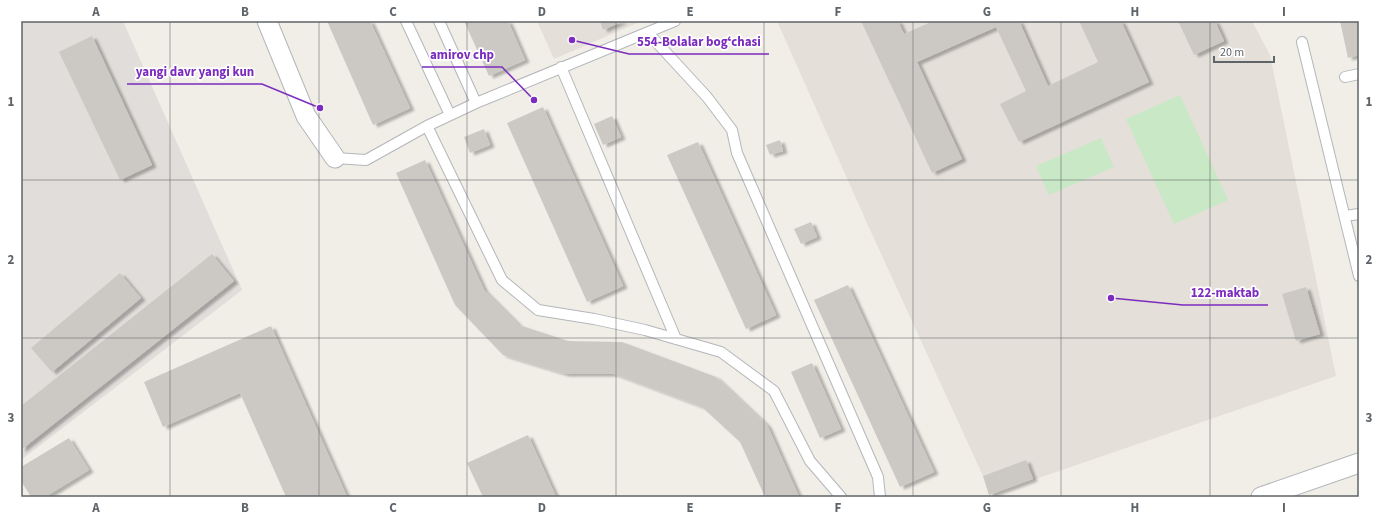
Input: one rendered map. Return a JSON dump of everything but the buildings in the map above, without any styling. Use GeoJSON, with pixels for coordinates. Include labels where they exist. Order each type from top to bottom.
{"type":"FeatureCollection","features":[{"type":"Feature","properties":{"kind":"street"},"geometry":{"type":"LineString","coordinates":[[267,21],[306,116],[335,158]]}},
{"type":"Feature","properties":{"kind":"street"},"geometry":{"type":"LineString","coordinates":[[1261,497],[1359,463]]}},
{"type":"Feature","properties":{"kind":"lane"},"geometry":{"type":"LineString","coordinates":[[406,21],[450,115]]}},
{"type":"Feature","properties":{"kind":"lane"},"geometry":{"type":"LineString","coordinates":[[439,21],[476,102]]}},
{"type":"Feature","properties":{"kind":"lane"},"geometry":{"type":"LineString","coordinates":[[335,158],[366,160],[427,126],[476,102],[675,21]]}},
{"type":"Feature","properties":{"kind":"lane"},"geometry":{"type":"LineString","coordinates":[[648,33],[707,97],[732,130],[737,153],[878,477],[880,497]]}},
{"type":"Feature","properties":{"kind":"lane"},"geometry":{"type":"LineString","coordinates":[[1302,42],[1345,216],[1355,246],[1359,276]]}},
{"type":"Feature","properties":{"kind":"lane"},"geometry":{"type":"LineString","coordinates":[[562,67],[676,339]]}},
{"type":"Feature","properties":{"kind":"lane"},"geometry":{"type":"LineString","coordinates":[[1345,77],[1359,74]]}},
{"type":"Feature","properties":{"kind":"lane"},"geometry":{"type":"LineString","coordinates":[[427,126],[502,280],[538,310],[594,319],[645,330],[721,352],[774,391],[810,461],[841,497]]}},
{"type":"Feature","properties":{"kind":"lane"},"geometry":{"type":"LineString","coordinates":[[1345,216],[1359,214]]}},
{"type":"Feature","properties":{"kind":"shaded area"},"geometry":{"type":"Polygon","coordinates":[[[21,21],[123,21],[242,290],[21,460],[21,21]]]}},
{"type":"Feature","properties":{"kind":"shaded area"},"geometry":{"type":"Polygon","coordinates":[[[537,21],[642,21],[554,59],[537,21]]]}},
{"type":"Feature","properties":{"kind":"shaded area"},"geometry":{"type":"Polygon","coordinates":[[[777,21],[1252,21],[1270,55],[1336,376],[989,495],[983,476],[866,221],[777,21]]]}},
{"type":"Feature","properties":{"kind":"green space"},"geometry":{"type":"Polygon","coordinates":[[[1180,95],[1228,200],[1174,224],[1126,119],[1180,95]]]}},
{"type":"Feature","properties":{"kind":"green space"},"geometry":{"type":"Polygon","coordinates":[[[1101,138],[1114,167],[1049,195],[1036,166],[1101,138]]]}},
{"type":"Feature","properties":{"kind":"place","name":"554-Bolalar bogʻchasi"},"geometry":{"type":"Point","coordinates":[572,40]}},
{"type":"Feature","properties":{"kind":"place","name":"amirov chp"},"geometry":{"type":"Point","coordinates":[534,100]}},
{"type":"Feature","properties":{"kind":"place","name":"yangi davr yangi kun"},"geometry":{"type":"Point","coordinates":[320,108]}},
{"type":"Feature","properties":{"kind":"place","name":"122-maktab"},"geometry":{"type":"Point","coordinates":[1111,298]}}]}
